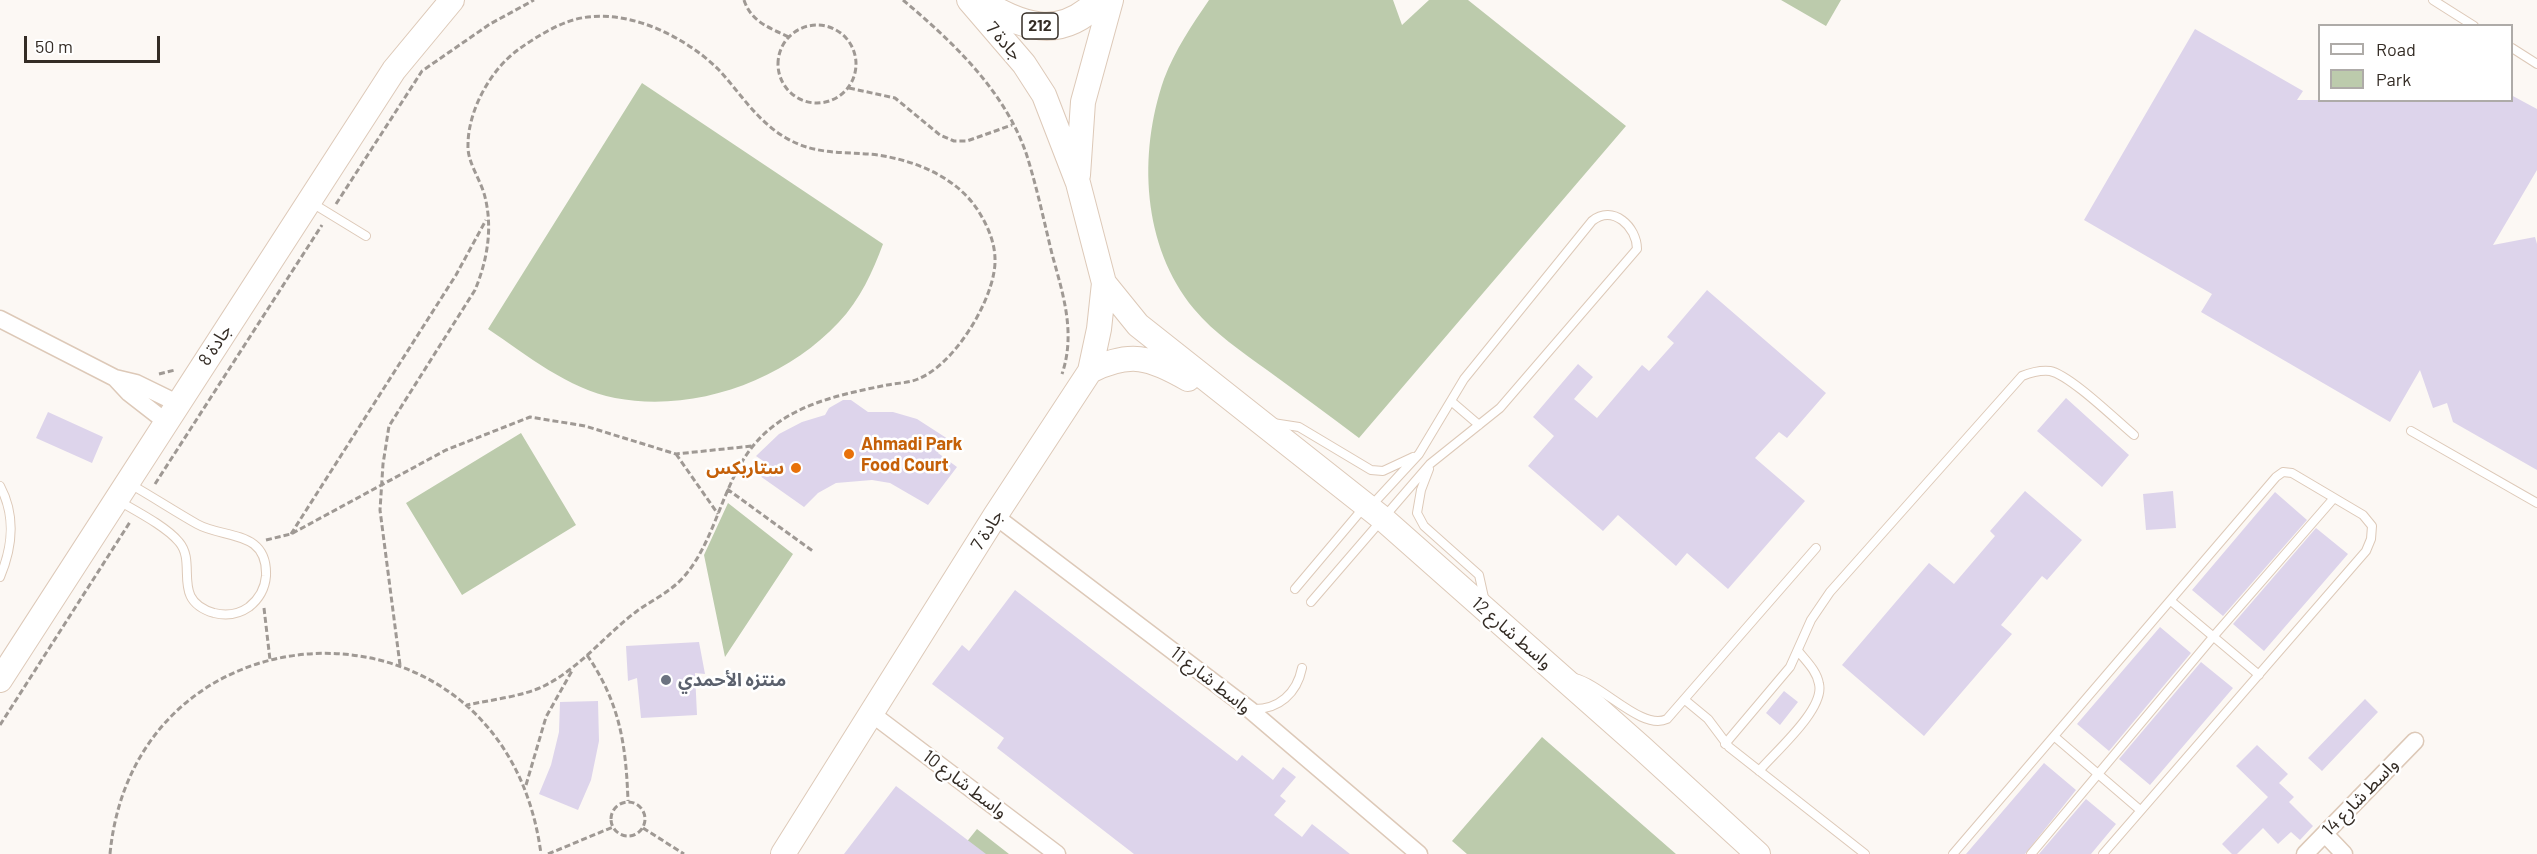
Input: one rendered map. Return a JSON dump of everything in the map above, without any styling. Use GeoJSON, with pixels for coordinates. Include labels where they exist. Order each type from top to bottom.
{"type":"FeatureCollection","features":[{"type":"Feature","properties":{"kind":"main road","name":"جادة 8"},"geometry":{"type":"LineString","coordinates":[[0,680],[394,70],[445,7],[464,0]]}},
{"type":"Feature","properties":{"kind":"main road","name":"جادة 7"},"geometry":{"type":"LineString","coordinates":[[783,854],[995,516],[1090,371],[1100,329],[1104,283],[1078,183],[1044,95],[1024,64],[969,0]]}},
{"type":"Feature","properties":{"kind":"main road","name":"212"},"geometry":{"type":"LineString","coordinates":[[976,0],[1012,18],[1042,27],[1059,27],[1077,21],[1100,0]]}},
{"type":"Feature","properties":{"kind":"main road","name":"جادة 7"},"geometry":{"type":"LineString","coordinates":[[1078,183],[1083,102],[1111,0]]}},
{"type":"Feature","properties":{"kind":"main road","name":"واسط شارع 12"},"geometry":{"type":"LineString","coordinates":[[1104,283],[1138,325],[1372,511],[1758,854]]}},
{"type":"Feature","properties":{"kind":"main road","name":"واسط شارع 12"},"geometry":{"type":"LineString","coordinates":[[1090,371],[1111,360],[1141,357],[1166,366],[1259,422]]}},
{"type":"Feature","properties":{"kind":"street"},"geometry":{"type":"LineString","coordinates":[[0,319],[115,378],[136,383],[171,412]]}},
{"type":"Feature","properties":{"kind":"street","name":"واسط شارع 11"},"geometry":{"type":"LineString","coordinates":[[995,516],[1249,709],[1419,854]]}},
{"type":"Feature","properties":{"kind":"street","name":"واسط شارع 10"},"geometry":{"type":"LineString","coordinates":[[872,714],[1057,854]]}},
{"type":"Feature","properties":{"kind":"street","name":"واسط شارع 14"},"geometry":{"type":"LineString","coordinates":[[2305,854],[2415,741]]}},
{"type":"Feature","properties":{"kind":"street"},"geometry":{"type":"LineString","coordinates":[[2325,834],[2344,854]]}},
{"type":"Feature","properties":{"kind":"lane"},"geometry":{"type":"LineString","coordinates":[[2433,0],[2471,24]]}},
{"type":"Feature","properties":{"kind":"lane"},"geometry":{"type":"LineString","coordinates":[[2513,49],[2537,64]]}},
{"type":"Feature","properties":{"kind":"lane"},"geometry":{"type":"LineString","coordinates":[[309,201],[366,236]]}},
{"type":"Feature","properties":{"kind":"lane"},"geometry":{"type":"LineString","coordinates":[[1295,589],[1372,511],[1419,454],[1464,379],[1592,221],[1604,214],[1613,215],[1632,228],[1637,240],[1637,249],[1500,408],[1372,511],[1311,602]]}},
{"type":"Feature","properties":{"kind":"lane"},"geometry":{"type":"LineString","coordinates":[[1725,744],[1790,667],[1799,652],[1811,620],[1830,592],[2022,376],[2037,371],[2052,371],[2066,378],[2134,435]]}},
{"type":"Feature","properties":{"kind":"lane"},"geometry":{"type":"LineString","coordinates":[[1450,401],[1479,425]]}},
{"type":"Feature","properties":{"kind":"lane"},"geometry":{"type":"LineString","coordinates":[[1259,422],[1299,427],[1371,470],[1389,469],[1419,454]]}},
{"type":"Feature","properties":{"kind":"lane"},"geometry":{"type":"LineString","coordinates":[[2410,431],[2537,503]]}},
{"type":"Feature","properties":{"kind":"lane"},"geometry":{"type":"LineString","coordinates":[[1430,464],[1421,490],[1418,513],[1424,526],[1479,575],[1486,611]]}},
{"type":"Feature","properties":{"kind":"lane"},"geometry":{"type":"LineString","coordinates":[[1953,854],[2276,477],[2283,472],[2292,474],[2363,515],[2372,526],[2371,539],[2366,551],[2103,854]]}},
{"type":"Feature","properties":{"kind":"lane"},"geometry":{"type":"LineString","coordinates":[[0,486],[11,517],[12,538],[8,559],[0,577]]}},
{"type":"Feature","properties":{"kind":"lane"},"geometry":{"type":"LineString","coordinates":[[122,490],[148,494],[203,528],[238,535],[254,544],[264,559],[266,568],[260,595],[239,612],[221,615],[204,609],[191,596],[187,587],[186,556],[181,544],[137,512],[122,490]]}},
{"type":"Feature","properties":{"kind":"lane"},"geometry":{"type":"LineString","coordinates":[[2031,854],[2213,637],[2334,498]]}},
{"type":"Feature","properties":{"kind":"lane"},"geometry":{"type":"LineString","coordinates":[[1561,677],[1593,684],[1650,721],[1668,718],[1816,548]]}},
{"type":"Feature","properties":{"kind":"lane"},"geometry":{"type":"LineString","coordinates":[[2171,601],[2259,675]]}},
{"type":"Feature","properties":{"kind":"lane"},"geometry":{"type":"LineString","coordinates":[[1759,771],[1813,710],[1820,696],[1816,674],[1799,652]]}},
{"type":"Feature","properties":{"kind":"lane"},"geometry":{"type":"LineString","coordinates":[[1249,709],[1270,708],[1289,697],[1296,688],[1302,668]]}},
{"type":"Feature","properties":{"kind":"lane"},"geometry":{"type":"LineString","coordinates":[[1684,700],[1708,719],[1725,744],[1865,854]]}},
{"type":"Feature","properties":{"kind":"lane"},"geometry":{"type":"LineString","coordinates":[[2055,737],[2140,810]]}},
{"type":"Feature","properties":{"kind":"path"},"geometry":{"type":"LineString","coordinates":[[148,494],[422,71],[490,24],[534,0]]}},
{"type":"Feature","properties":{"kind":"path"},"geometry":{"type":"LineString","coordinates":[[744,0],[751,15],[761,24],[789,37]]}},
{"type":"Feature","properties":{"kind":"path"},"geometry":{"type":"LineString","coordinates":[[903,0],[957,48],[987,84],[1012,124],[1026,154],[1063,297],[1070,335],[1068,354],[1059,381]]}},
{"type":"Feature","properties":{"kind":"path"},"geometry":{"type":"LineString","coordinates":[[400,665],[380,510],[389,426],[475,291],[485,266],[489,237],[486,199],[467,147],[473,113],[487,83],[515,52],[543,34],[570,21],[629,18],[665,30],[717,69],[760,119],[787,138],[822,152],[879,156],[921,165],[950,181],[974,203],[992,233],[995,271],[974,325],[954,352],[920,379],[822,399],[794,412],[753,446],[727,489],[718,515],[688,572],[666,593],[618,627],[574,668],[540,688],[467,705]]}},
{"type":"Feature","properties":{"kind":"path"},"geometry":{"type":"LineString","coordinates":[[821,25],[843,34],[851,43],[856,60],[855,77],[849,88],[831,102],[819,104],[797,98],[781,81],[778,70],[778,58],[789,37],[798,30],[821,25]]}},
{"type":"Feature","properties":{"kind":"path"},"geometry":{"type":"LineString","coordinates":[[849,88],[895,98],[940,135],[954,141],[966,141],[1012,124]]}},
{"type":"Feature","properties":{"kind":"path"},"geometry":{"type":"LineString","coordinates":[[291,534],[456,275],[487,219]]}},
{"type":"Feature","properties":{"kind":"path"},"geometry":{"type":"LineString","coordinates":[[220,337],[232,344],[228,351],[237,356]]}},
{"type":"Feature","properties":{"kind":"path"},"geometry":{"type":"LineString","coordinates":[[152,374],[170,373],[178,368]]}},
{"type":"Feature","properties":{"kind":"path"},"geometry":{"type":"LineString","coordinates":[[254,544],[291,534],[446,450],[530,417],[585,426],[676,454],[753,446]]}},
{"type":"Feature","properties":{"kind":"path"},"geometry":{"type":"LineString","coordinates":[[676,454],[718,515]]}},
{"type":"Feature","properties":{"kind":"path"},"geometry":{"type":"LineString","coordinates":[[727,489],[814,552]]}},
{"type":"Feature","properties":{"kind":"path"},"geometry":{"type":"LineString","coordinates":[[0,725],[137,512]]}},
{"type":"Feature","properties":{"kind":"path"},"geometry":{"type":"LineString","coordinates":[[260,595],[268,630],[270,660]]}},
{"type":"Feature","properties":{"kind":"path"},"geometry":{"type":"LineString","coordinates":[[110,854],[119,804],[131,774],[147,747],[167,722],[190,700],[216,682],[270,660],[306,653],[369,656],[400,665],[428,678],[467,705],[499,739],[529,795]]}},
{"type":"Feature","properties":{"kind":"path"},"geometry":{"type":"LineString","coordinates":[[587,655],[619,719],[627,752],[628,801]]}},
{"type":"Feature","properties":{"kind":"path"},"geometry":{"type":"LineString","coordinates":[[525,787],[546,717],[574,668]]}},
{"type":"Feature","properties":{"kind":"path"},"geometry":{"type":"LineString","coordinates":[[628,801],[637,804],[643,810],[645,819],[643,828],[636,834],[627,836],[619,834],[613,827],[610,818],[613,810],[619,804],[628,801]]}},
{"type":"Feature","properties":{"kind":"path"},"geometry":{"type":"LineString","coordinates":[[532,805],[541,854]]}},
{"type":"Feature","properties":{"kind":"path"},"geometry":{"type":"LineString","coordinates":[[548,854],[613,827]]}},
{"type":"Feature","properties":{"kind":"path"},"geometry":{"type":"LineString","coordinates":[[643,828],[684,854]]}},
{"type":"Feature","properties":{"kind":"green space"},"geometry":{"type":"Polygon","coordinates":[[[1209,0],[1393,0],[1402,25],[1429,0],[1468,0],[1626,126],[1359,438],[1210,326],[1194,309],[1177,284],[1164,257],[1155,228],[1150,198],[1148,168],[1150,138],[1168,68],[1209,0]]]}},
{"type":"Feature","properties":{"kind":"green space"},"geometry":{"type":"Polygon","coordinates":[[[1781,0],[1841,0],[1826,26],[1781,0]]]}},
{"type":"Feature","properties":{"kind":"green space"},"geometry":{"type":"Polygon","coordinates":[[[642,83],[883,244],[860,295],[839,322],[817,343],[792,361],[765,376],[736,388],[676,401],[645,401],[598,394],[548,370],[488,329],[642,83]]]}},
{"type":"Feature","properties":{"kind":"green space"},"geometry":{"type":"Polygon","coordinates":[[[521,433],[576,525],[462,595],[406,503],[521,433]]]}},
{"type":"Feature","properties":{"kind":"green space"},"geometry":{"type":"Polygon","coordinates":[[[728,503],[793,554],[725,657],[704,555],[728,503]]]}},
{"type":"Feature","properties":{"kind":"green space"},"geometry":{"type":"Polygon","coordinates":[[[1542,737],[1676,854],[1467,854],[1452,841],[1542,737]]]}},
{"type":"Feature","properties":{"kind":"green space"},"geometry":{"type":"Polygon","coordinates":[[[977,829],[1009,854],[957,854],[977,829]]]}},
{"type":"Feature","properties":{"kind":"building"},"geometry":{"type":"Polygon","coordinates":[[[2195,29],[2303,91],[2297,100],[2318,100],[2318,102],[2513,102],[2513,96],[2537,109],[2537,170],[2493,245],[2535,237],[2537,244],[2537,470],[2453,422],[2447,403],[2433,408],[2420,370],[2390,422],[2201,312],[2212,294],[2084,220],[2195,29]]]}},
{"type":"Feature","properties":{"kind":"building"},"geometry":{"type":"Polygon","coordinates":[[[1707,290],[1826,393],[1787,438],[1779,432],[1755,458],[1805,501],[1728,589],[1687,553],[1676,566],[1618,515],[1603,531],[1528,466],[1554,436],[1533,417],[1578,364],[1593,377],[1574,399],[1597,418],[1642,365],[1649,371],[1674,343],[1667,337],[1707,290]]]}},
{"type":"Feature","properties":{"kind":"building"},"geometry":{"type":"Polygon","coordinates":[[[2066,398],[2129,455],[2102,487],[2037,431],[2066,398]]]}},
{"type":"Feature","properties":{"kind":"building","name":"Ahmadi Park Food Court"},"geometry":{"type":"Polygon","coordinates":[[[843,400],[851,400],[868,412],[893,412],[917,419],[948,439],[938,453],[957,467],[928,505],[890,483],[872,480],[836,483],[818,493],[804,507],[760,476],[769,465],[756,456],[779,434],[802,422],[825,415],[829,408],[843,400]]]}},
{"type":"Feature","properties":{"kind":"building"},"geometry":{"type":"Polygon","coordinates":[[[48,412],[103,437],[92,463],[36,438],[48,412]]]}},
{"type":"Feature","properties":{"kind":"building"},"geometry":{"type":"Polygon","coordinates":[[[2025,491],[2082,540],[2047,580],[2042,576],[2001,625],[2012,634],[1924,736],[1842,665],[1929,563],[1954,584],[1995,536],[1990,531],[2025,491]]]}},
{"type":"Feature","properties":{"kind":"building"},"geometry":{"type":"Polygon","coordinates":[[[2173,491],[2176,528],[2146,530],[2143,494],[2173,491]]]}},
{"type":"Feature","properties":{"kind":"building"},"geometry":{"type":"Polygon","coordinates":[[[2275,492],[2307,520],[2223,616],[2192,590],[2275,492]]]}},
{"type":"Feature","properties":{"kind":"building"},"geometry":{"type":"Polygon","coordinates":[[[2316,528],[2348,554],[2264,651],[2233,624],[2316,528]]]}},
{"type":"Feature","properties":{"kind":"building"},"geometry":{"type":"Polygon","coordinates":[[[1015,590],[1237,761],[1242,755],[1273,780],[1283,767],[1296,777],[1280,796],[1286,801],[1274,815],[1302,837],[1312,824],[1350,854],[1134,854],[997,748],[1004,738],[932,684],[962,645],[969,651],[1015,590]]]}},
{"type":"Feature","properties":{"kind":"building"},"geometry":{"type":"Polygon","coordinates":[[[2160,627],[2191,653],[2109,751],[2077,724],[2160,627]]]}},
{"type":"Feature","properties":{"kind":"building","name":"منتزه الأحمدي"},"geometry":{"type":"Polygon","coordinates":[[[699,642],[705,674],[695,673],[697,715],[641,718],[637,678],[628,681],[626,646],[699,642]]]}},
{"type":"Feature","properties":{"kind":"building"},"geometry":{"type":"Polygon","coordinates":[[[2201,662],[2233,688],[2150,785],[2119,759],[2201,662]]]}},
{"type":"Feature","properties":{"kind":"building"},"geometry":{"type":"Polygon","coordinates":[[[1784,691],[1798,702],[1780,725],[1766,713],[1784,691]]]}},
{"type":"Feature","properties":{"kind":"building"},"geometry":{"type":"Polygon","coordinates":[[[2365,699],[2378,712],[2322,771],[2308,758],[2365,699]]]}},
{"type":"Feature","properties":{"kind":"building"},"geometry":{"type":"Polygon","coordinates":[[[598,701],[599,741],[591,780],[578,810],[539,794],[551,765],[559,732],[560,702],[598,701]]]}},
{"type":"Feature","properties":{"kind":"building"},"geometry":{"type":"Polygon","coordinates":[[[2257,745],[2288,774],[2279,783],[2294,797],[2289,802],[2313,826],[2300,840],[2291,832],[2278,844],[2263,828],[2237,854],[2232,854],[2222,844],[2268,797],[2236,766],[2257,745]]]}},
{"type":"Feature","properties":{"kind":"building"},"geometry":{"type":"Polygon","coordinates":[[[2044,763],[2076,790],[2025,854],[1966,854],[2044,763]]]}},
{"type":"Feature","properties":{"kind":"building"},"geometry":{"type":"Polygon","coordinates":[[[896,786],[924,807],[986,854],[844,854],[896,786]]]}},
{"type":"Feature","properties":{"kind":"building"},"geometry":{"type":"Polygon","coordinates":[[[2086,799],[2116,824],[2091,854],[2039,854],[2086,799]]]}},
{"type":"Feature","properties":{"kind":"place","name":"Ahmadi Park Food Court"},"geometry":{"type":"Point","coordinates":[849,454]}},
{"type":"Feature","properties":{"kind":"place","name":"ستاربكس"},"geometry":{"type":"Point","coordinates":[796,468]}},
{"type":"Feature","properties":{"kind":"place","name":"منتزه الأحمدي"},"geometry":{"type":"Point","coordinates":[666,680]}}]}
